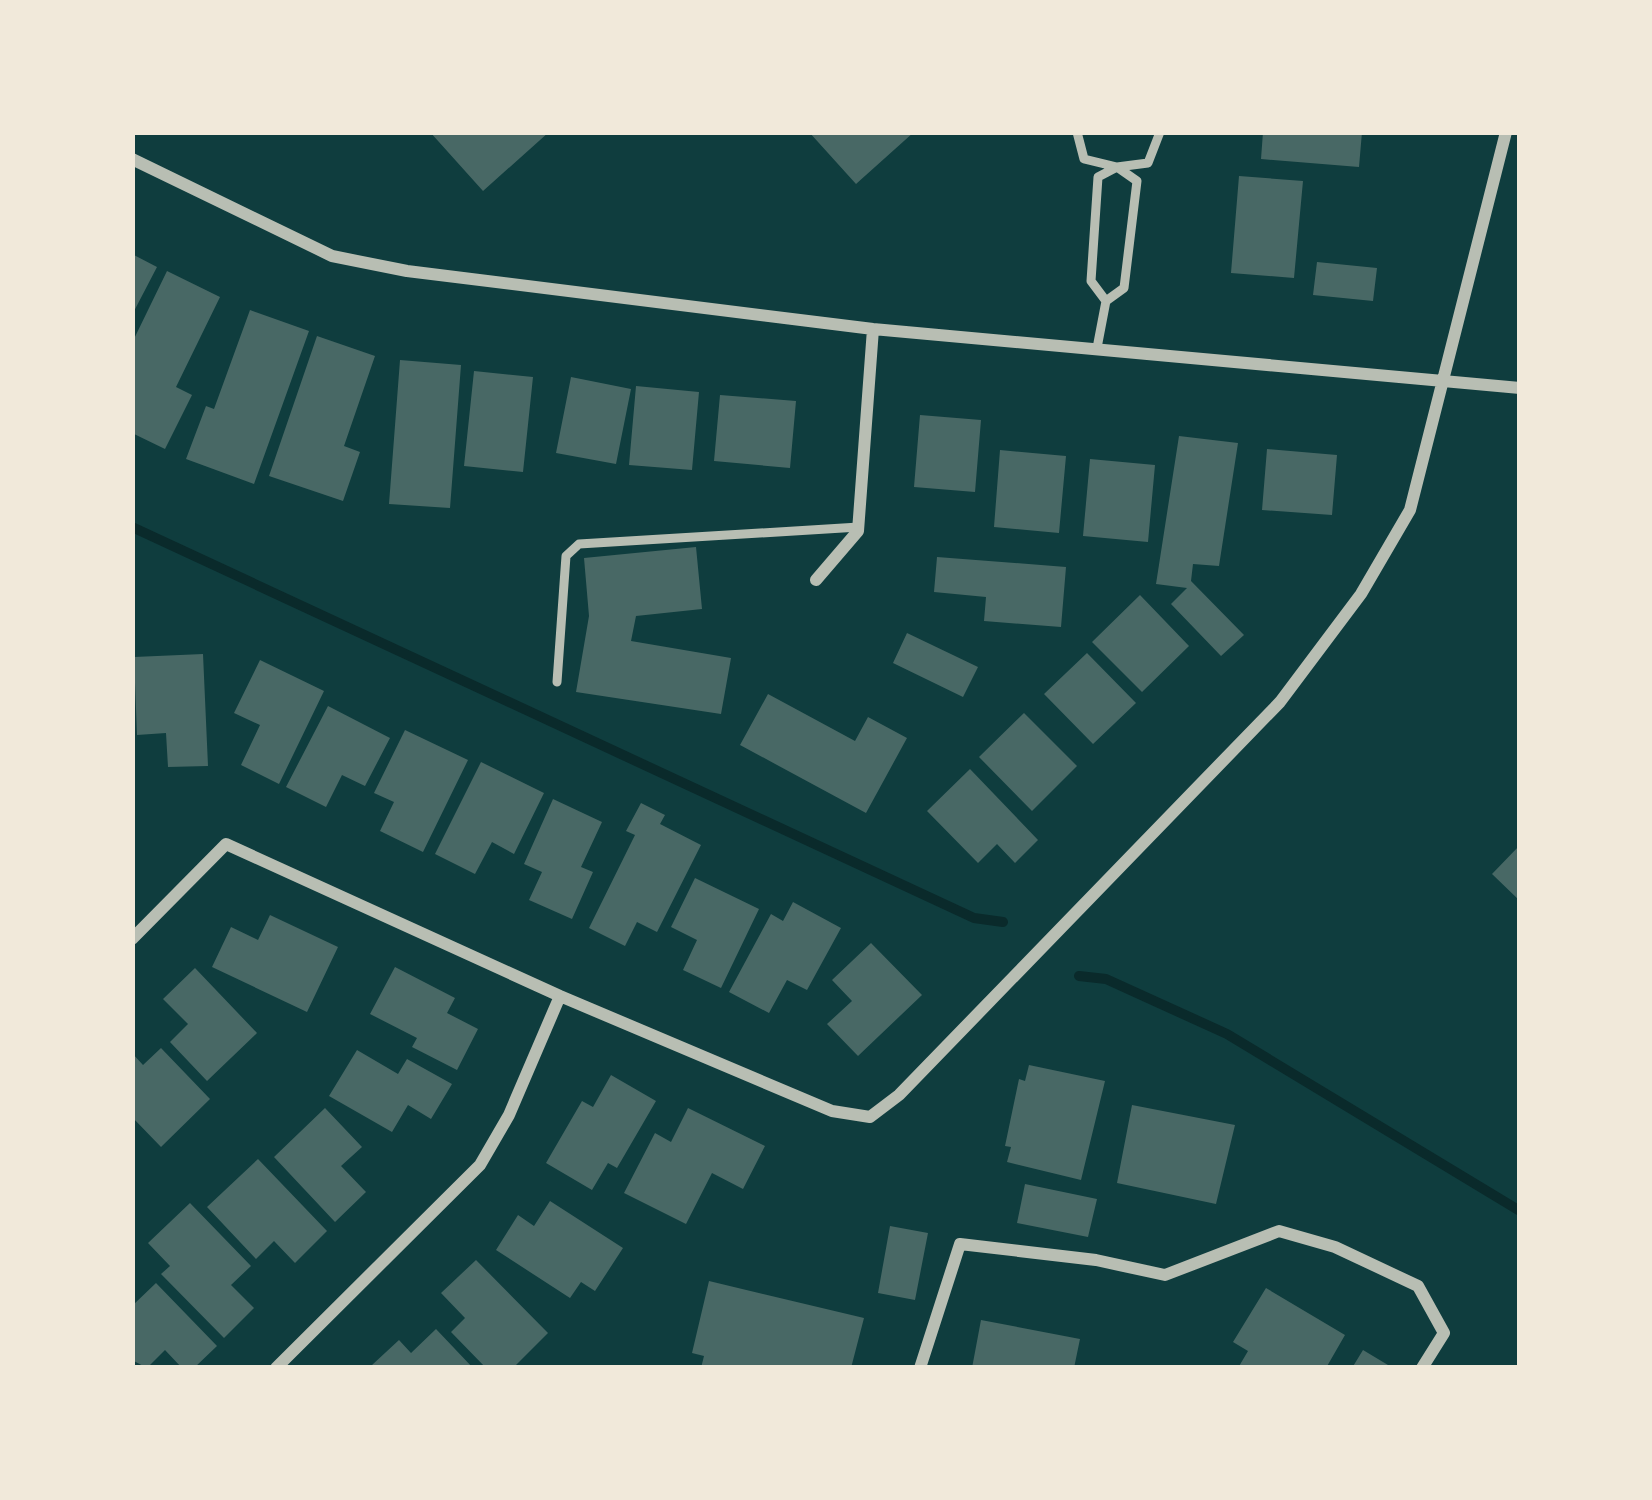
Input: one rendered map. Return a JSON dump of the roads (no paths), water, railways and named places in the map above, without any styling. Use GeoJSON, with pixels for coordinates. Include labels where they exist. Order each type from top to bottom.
{"type":"FeatureCollection","features":[{"type":"Feature","properties":{"kind":"street"},"geometry":{"type":"LineString","coordinates":[[132,939],[226,844],[560,996],[832,1111],[870,1117],[899,1095],[1280,702],[1361,594],[1410,510],[1439,380],[1506,132]]}},
{"type":"Feature","properties":{"kind":"street"},"geometry":{"type":"LineString","coordinates":[[132,159],[332,256],[407,271],[873,329],[1520,388]]}},
{"type":"Feature","properties":{"kind":"street"},"geometry":{"type":"LineString","coordinates":[[816,580],[859,527],[873,329]]}},
{"type":"Feature","properties":{"kind":"street"},"geometry":{"type":"LineString","coordinates":[[277,1368],[480,1165],[509,1115],[560,996]]}},
{"type":"Feature","properties":{"kind":"street"},"geometry":{"type":"LineString","coordinates":[[920,1368],[960,1244],[1096,1260],[1166,1275],[1279,1232],[1335,1247],[1418,1286],[1444,1333],[1422,1368]]}},
{"type":"Feature","properties":{"kind":"lane"},"geometry":{"type":"LineString","coordinates":[[1077,132],[1084,159],[1117,166],[1148,163],[1160,132]]}},
{"type":"Feature","properties":{"kind":"lane"},"geometry":{"type":"LineString","coordinates":[[1106,301],[1091,280],[1099,177],[1117,166]]}},
{"type":"Feature","properties":{"kind":"lane"},"geometry":{"type":"LineString","coordinates":[[1097,348],[1106,301],[1124,288],[1137,181],[1117,166]]}},
{"type":"Feature","properties":{"kind":"lane"},"geometry":{"type":"LineString","coordinates":[[557,682],[566,556],[579,544],[859,527]]}},
{"type":"Feature","properties":{"kind":"waterway"},"geometry":{"type":"LineString","coordinates":[[132,527],[974,918],[1003,922]]}},
{"type":"Feature","properties":{"kind":"waterway"},"geometry":{"type":"LineString","coordinates":[[1079,976],[1106,979],[1227,1034],[1520,1211]]}}]}
